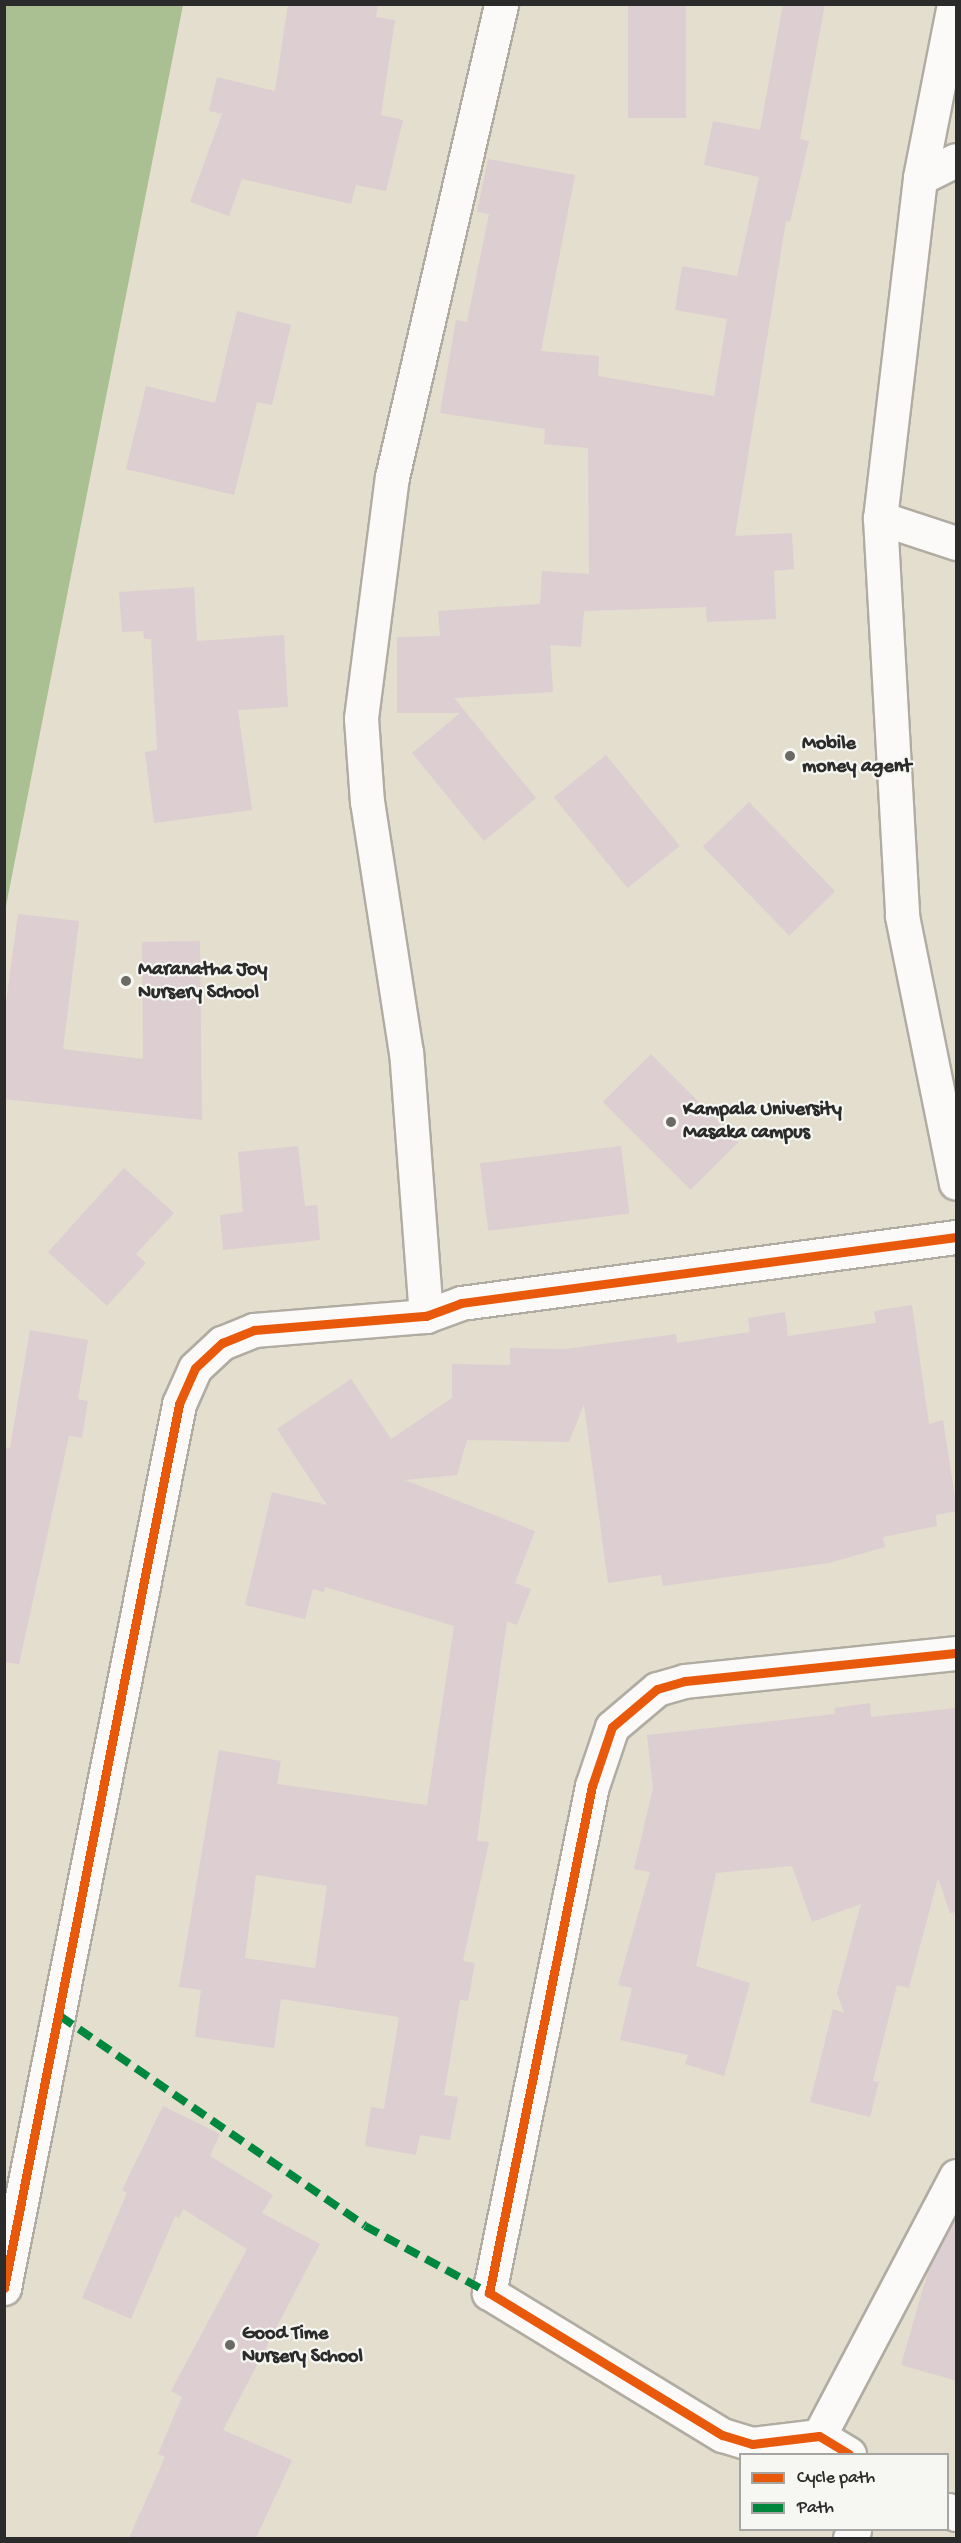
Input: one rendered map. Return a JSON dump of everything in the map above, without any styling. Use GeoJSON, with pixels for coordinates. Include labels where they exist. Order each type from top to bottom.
{"type":"FeatureCollection","features":[{"type":"Feature","properties":{"kind":"street"},"geometry":{"type":"LineString","coordinates":[[426,1316],[406,1053],[367,802],[361,718],[392,477],[501,4]]}},
{"type":"Feature","properties":{"kind":"street"},"geometry":{"type":"LineString","coordinates":[[954,4],[951,48],[920,178],[880,518],[902,916],[957,1183]]}},
{"type":"Feature","properties":{"kind":"street"},"geometry":{"type":"LineString","coordinates":[[920,178],[957,160]]}},
{"type":"Feature","properties":{"kind":"street"},"geometry":{"type":"LineString","coordinates":[[880,518],[957,543]]}},
{"type":"Feature","properties":{"kind":"street"},"geometry":{"type":"LineString","coordinates":[[4,2288],[179,1404],[195,1368],[222,1343],[254,1330],[426,1316],[461,1304],[957,1237]]}},
{"type":"Feature","properties":{"kind":"street"},"geometry":{"type":"LineString","coordinates":[[847,2453],[819,2436],[752,2444],[722,2435],[489,2293],[592,1786],[612,1727],[657,1689],[685,1681],[957,1653]]}},
{"type":"Feature","properties":{"kind":"street"},"geometry":{"type":"LineString","coordinates":[[819,2436],[957,2176]]}},
{"type":"Feature","properties":{"kind":"green space"},"geometry":{"type":"Polygon","coordinates":[[[4,5],[183,5],[5,911],[4,5]]]}},
{"type":"Feature","properties":{"kind":"building"},"geometry":{"type":"Polygon","coordinates":[[[288,4],[378,4],[376,17],[395,20],[381,115],[403,120],[386,191],[356,185],[351,204],[242,179],[229,216],[190,202],[222,114],[209,111],[217,77],[275,91],[288,4]]]}},
{"type":"Feature","properties":{"kind":"building"},"geometry":{"type":"Polygon","coordinates":[[[628,4],[686,4],[686,118],[628,118],[628,4]]]}},
{"type":"Feature","properties":{"kind":"building"},"geometry":{"type":"Polygon","coordinates":[[[783,4],[825,4],[800,139],[809,141],[790,222],[786,221],[735,536],[792,533],[794,569],[774,571],[776,619],[707,622],[706,607],[584,611],[581,647],[550,645],[553,692],[454,698],[536,798],[484,841],[412,753],[460,713],[397,713],[397,637],[440,636],[438,611],[540,604],[542,571],[589,574],[588,448],[544,444],[545,429],[440,413],[456,320],[467,322],[489,214],[477,212],[488,159],[575,175],[541,351],[599,356],[598,376],[714,396],[727,319],[675,310],[682,266],[737,276],[759,177],[704,165],[713,121],[760,130],[783,4]]]}},
{"type":"Feature","properties":{"kind":"building"},"geometry":{"type":"Polygon","coordinates":[[[237,311],[291,325],[272,405],[257,402],[234,495],[126,469],[146,386],[215,403],[237,311]]]}},
{"type":"Feature","properties":{"kind":"building"},"geometry":{"type":"Polygon","coordinates":[[[194,587],[197,641],[284,635],[288,707],[238,710],[252,810],[154,823],[145,752],[157,750],[151,639],[144,639],[143,631],[122,632],[119,592],[194,587]]]}},
{"type":"Feature","properties":{"kind":"building"},"geometry":{"type":"Polygon","coordinates":[[[606,755],[680,846],[628,888],[554,797],[606,755]]]}},
{"type":"Feature","properties":{"kind":"building"},"geometry":{"type":"Polygon","coordinates":[[[749,802],[835,891],[789,936],[703,846],[749,802]]]}},
{"type":"Feature","properties":{"kind":"building"},"geometry":{"type":"Polygon","coordinates":[[[18,914],[79,921],[63,1049],[143,1059],[142,942],[200,941],[202,1120],[4,1099],[4,1018],[18,914]]]}},
{"type":"Feature","properties":{"kind":"building","name":"Kampala University Masaka campus"},"geometry":{"type":"Polygon","coordinates":[[[651,1054],[739,1142],[691,1190],[603,1102],[651,1054]]]}},
{"type":"Feature","properties":{"kind":"building"},"geometry":{"type":"Polygon","coordinates":[[[298,1146],[305,1206],[317,1205],[320,1240],[223,1250],[220,1215],[243,1212],[238,1152],[298,1146]]]}},
{"type":"Feature","properties":{"kind":"building"},"geometry":{"type":"Polygon","coordinates":[[[621,1146],[629,1213],[488,1231],[480,1163],[621,1146]]]}},
{"type":"Feature","properties":{"kind":"building"},"geometry":{"type":"Polygon","coordinates":[[[124,1168],[174,1213],[136,1254],[146,1263],[107,1306],[48,1252],[124,1168]]]}},
{"type":"Feature","properties":{"kind":"building"},"geometry":{"type":"Polygon","coordinates":[[[912,1305],[929,1424],[943,1420],[957,1511],[936,1515],[937,1526],[883,1537],[885,1547],[829,1563],[663,1586],[661,1575],[608,1583],[584,1404],[569,1442],[467,1440],[457,1475],[405,1480],[535,1531],[515,1583],[531,1589],[517,1625],[507,1621],[491,1734],[477,1841],[489,1842],[463,1961],[475,1963],[468,2001],[460,2000],[444,2095],[458,2097],[450,2140],[420,2135],[416,2155],[365,2146],[371,2107],[384,2109],[399,2017],[281,1999],[274,2048],[195,2037],[201,1990],[179,1987],[219,1750],[281,1761],[277,1784],[427,1805],[454,1626],[325,1587],[324,1592],[313,1589],[305,1619],[245,1605],[272,1492],[327,1505],[277,1429],[351,1379],[391,1439],[452,1398],[452,1364],[510,1365],[510,1348],[565,1349],[676,1334],[677,1343],[750,1332],[748,1318],[785,1312],[788,1336],[876,1323],[874,1311],[912,1305]],[[256,1875],[245,1958],[315,1968],[327,1886],[256,1875]]]}},
{"type":"Feature","properties":{"kind":"building"},"geometry":{"type":"Polygon","coordinates":[[[30,1330],[88,1340],[78,1399],[88,1401],[82,1438],[69,1436],[19,1664],[4,1662],[4,1447],[10,1448],[30,1330]]]}},
{"type":"Feature","properties":{"kind":"building"},"geometry":{"type":"Polygon","coordinates":[[[870,1703],[871,1717],[957,1708],[957,1912],[950,1913],[938,1878],[909,1988],[897,1985],[873,2081],[879,2082],[870,2117],[810,2102],[833,2009],[844,2013],[837,1993],[861,1904],[812,1922],[792,1866],[716,1873],[696,1966],[750,1983],[724,2076],[685,2064],[688,2055],[620,2040],[632,1988],[618,1985],[650,1872],[634,1869],[653,1788],[647,1735],[835,1714],[834,1708],[870,1703]]]}},
{"type":"Feature","properties":{"kind":"building"},"geometry":{"type":"Polygon","coordinates":[[[163,2106],[220,2134],[210,2156],[273,2195],[262,2213],[320,2244],[223,2430],[292,2460],[256,2538],[129,2538],[165,2457],[158,2454],[182,2397],[171,2391],[247,2249],[183,2209],[179,2218],[175,2216],[131,2319],[82,2298],[127,2193],[122,2190],[163,2106]]]}},
{"type":"Feature","properties":{"kind":"building"},"geometry":{"type":"Polygon","coordinates":[[[957,2215],[957,2381],[901,2365],[929,2268],[957,2215]]]}},
{"type":"Feature","properties":{"kind":"marked path"},"geometry":{"type":"LineString","coordinates":[[60,2016],[365,2226],[489,2293]]}},
{"type":"Feature","properties":{"kind":"cycle path"},"geometry":{"type":"LineString","coordinates":[[4,2288],[179,1404],[195,1368],[222,1343],[254,1330],[426,1316],[461,1303],[956,1237]]}},
{"type":"Feature","properties":{"kind":"cycle path"},"geometry":{"type":"LineString","coordinates":[[847,2453],[819,2436],[752,2444],[722,2435],[489,2293],[592,1786],[612,1727],[657,1689],[685,1681],[956,1653]]}},
{"type":"Feature","properties":{"kind":"place","name":"Mobile money agent"},"geometry":{"type":"Point","coordinates":[790,756]}},
{"type":"Feature","properties":{"kind":"place","name":"Maranatha Joy Nursery School"},"geometry":{"type":"Point","coordinates":[126,981]}},
{"type":"Feature","properties":{"kind":"place","name":"Kampala University Masaka campus"},"geometry":{"type":"Point","coordinates":[671,1122]}},
{"type":"Feature","properties":{"kind":"place","name":"Good Time Nursery School"},"geometry":{"type":"Point","coordinates":[230,2345]}}]}
